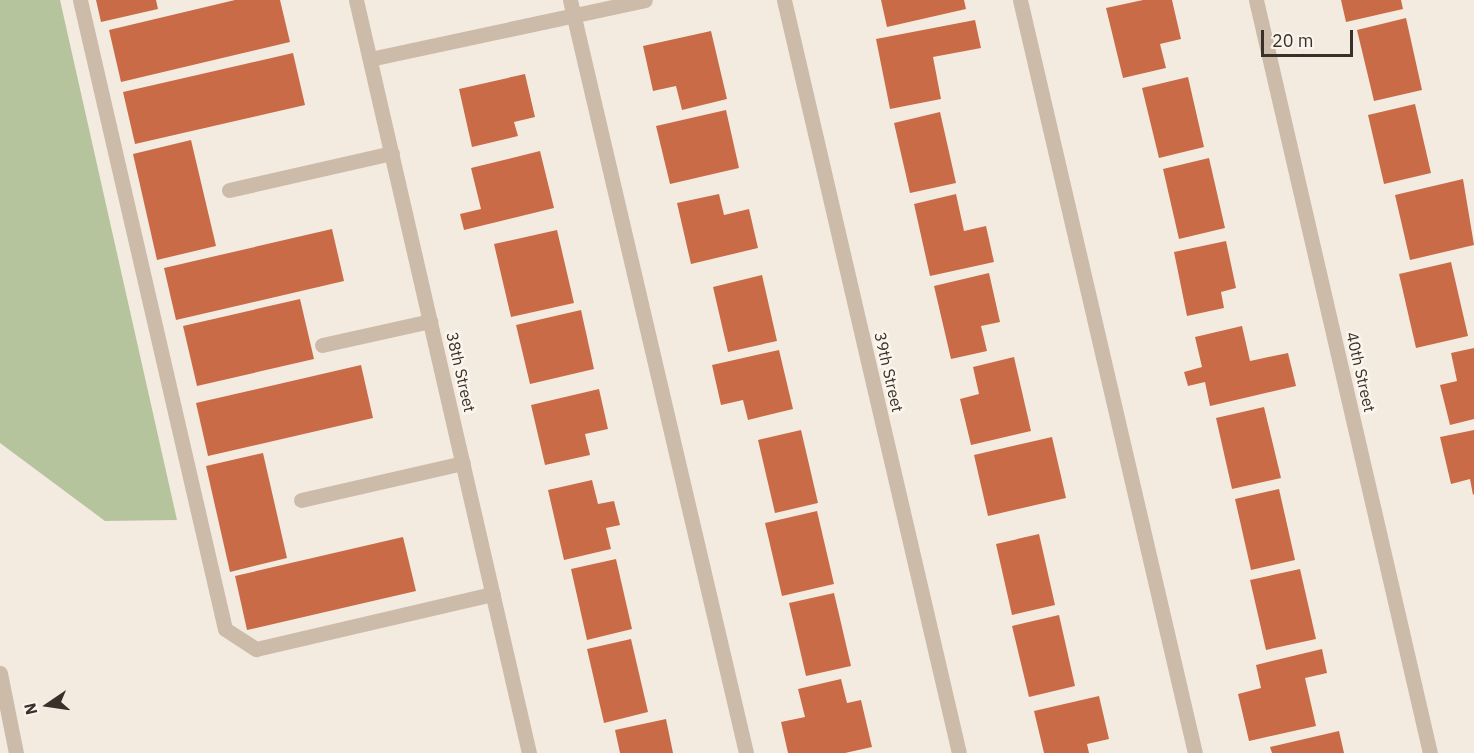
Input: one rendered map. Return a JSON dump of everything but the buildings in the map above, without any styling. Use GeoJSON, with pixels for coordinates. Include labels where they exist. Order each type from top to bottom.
{"type":"FeatureCollection","features":[{"type":"Feature","properties":{"kind":"street"},"geometry":{"type":"LineString","coordinates":[[80,0],[225,629],[256,649],[493,594]]}},
{"type":"Feature","properties":{"kind":"street","name":"38th Street"},"geometry":{"type":"LineString","coordinates":[[357,0],[529,753]]}},
{"type":"Feature","properties":{"kind":"street"},"geometry":{"type":"LineString","coordinates":[[570,0],[746,753]]}},
{"type":"Feature","properties":{"kind":"street"},"geometry":{"type":"LineString","coordinates":[[370,59],[645,0]]}},
{"type":"Feature","properties":{"kind":"street","name":"39th Street"},"geometry":{"type":"LineString","coordinates":[[784,0],[959,753]]}},
{"type":"Feature","properties":{"kind":"street"},"geometry":{"type":"LineString","coordinates":[[1020,0],[1195,753]]}},
{"type":"Feature","properties":{"kind":"street","name":"40th Street"},"geometry":{"type":"LineString","coordinates":[[1256,0],[1430,753]]}},
{"type":"Feature","properties":{"kind":"street"},"geometry":{"type":"LineString","coordinates":[[229,190],[392,153]]}},
{"type":"Feature","properties":{"kind":"street"},"geometry":{"type":"LineString","coordinates":[[322,345],[430,321]]}},
{"type":"Feature","properties":{"kind":"street"},"geometry":{"type":"LineString","coordinates":[[301,500],[463,463]]}},
{"type":"Feature","properties":{"kind":"street"},"geometry":{"type":"LineString","coordinates":[[0,673],[16,753]]}},
{"type":"Feature","properties":{"kind":"green space"},"geometry":{"type":"Polygon","coordinates":[[[0,0],[60,0],[177,520],[105,521],[0,443],[0,0]]]}}]}
